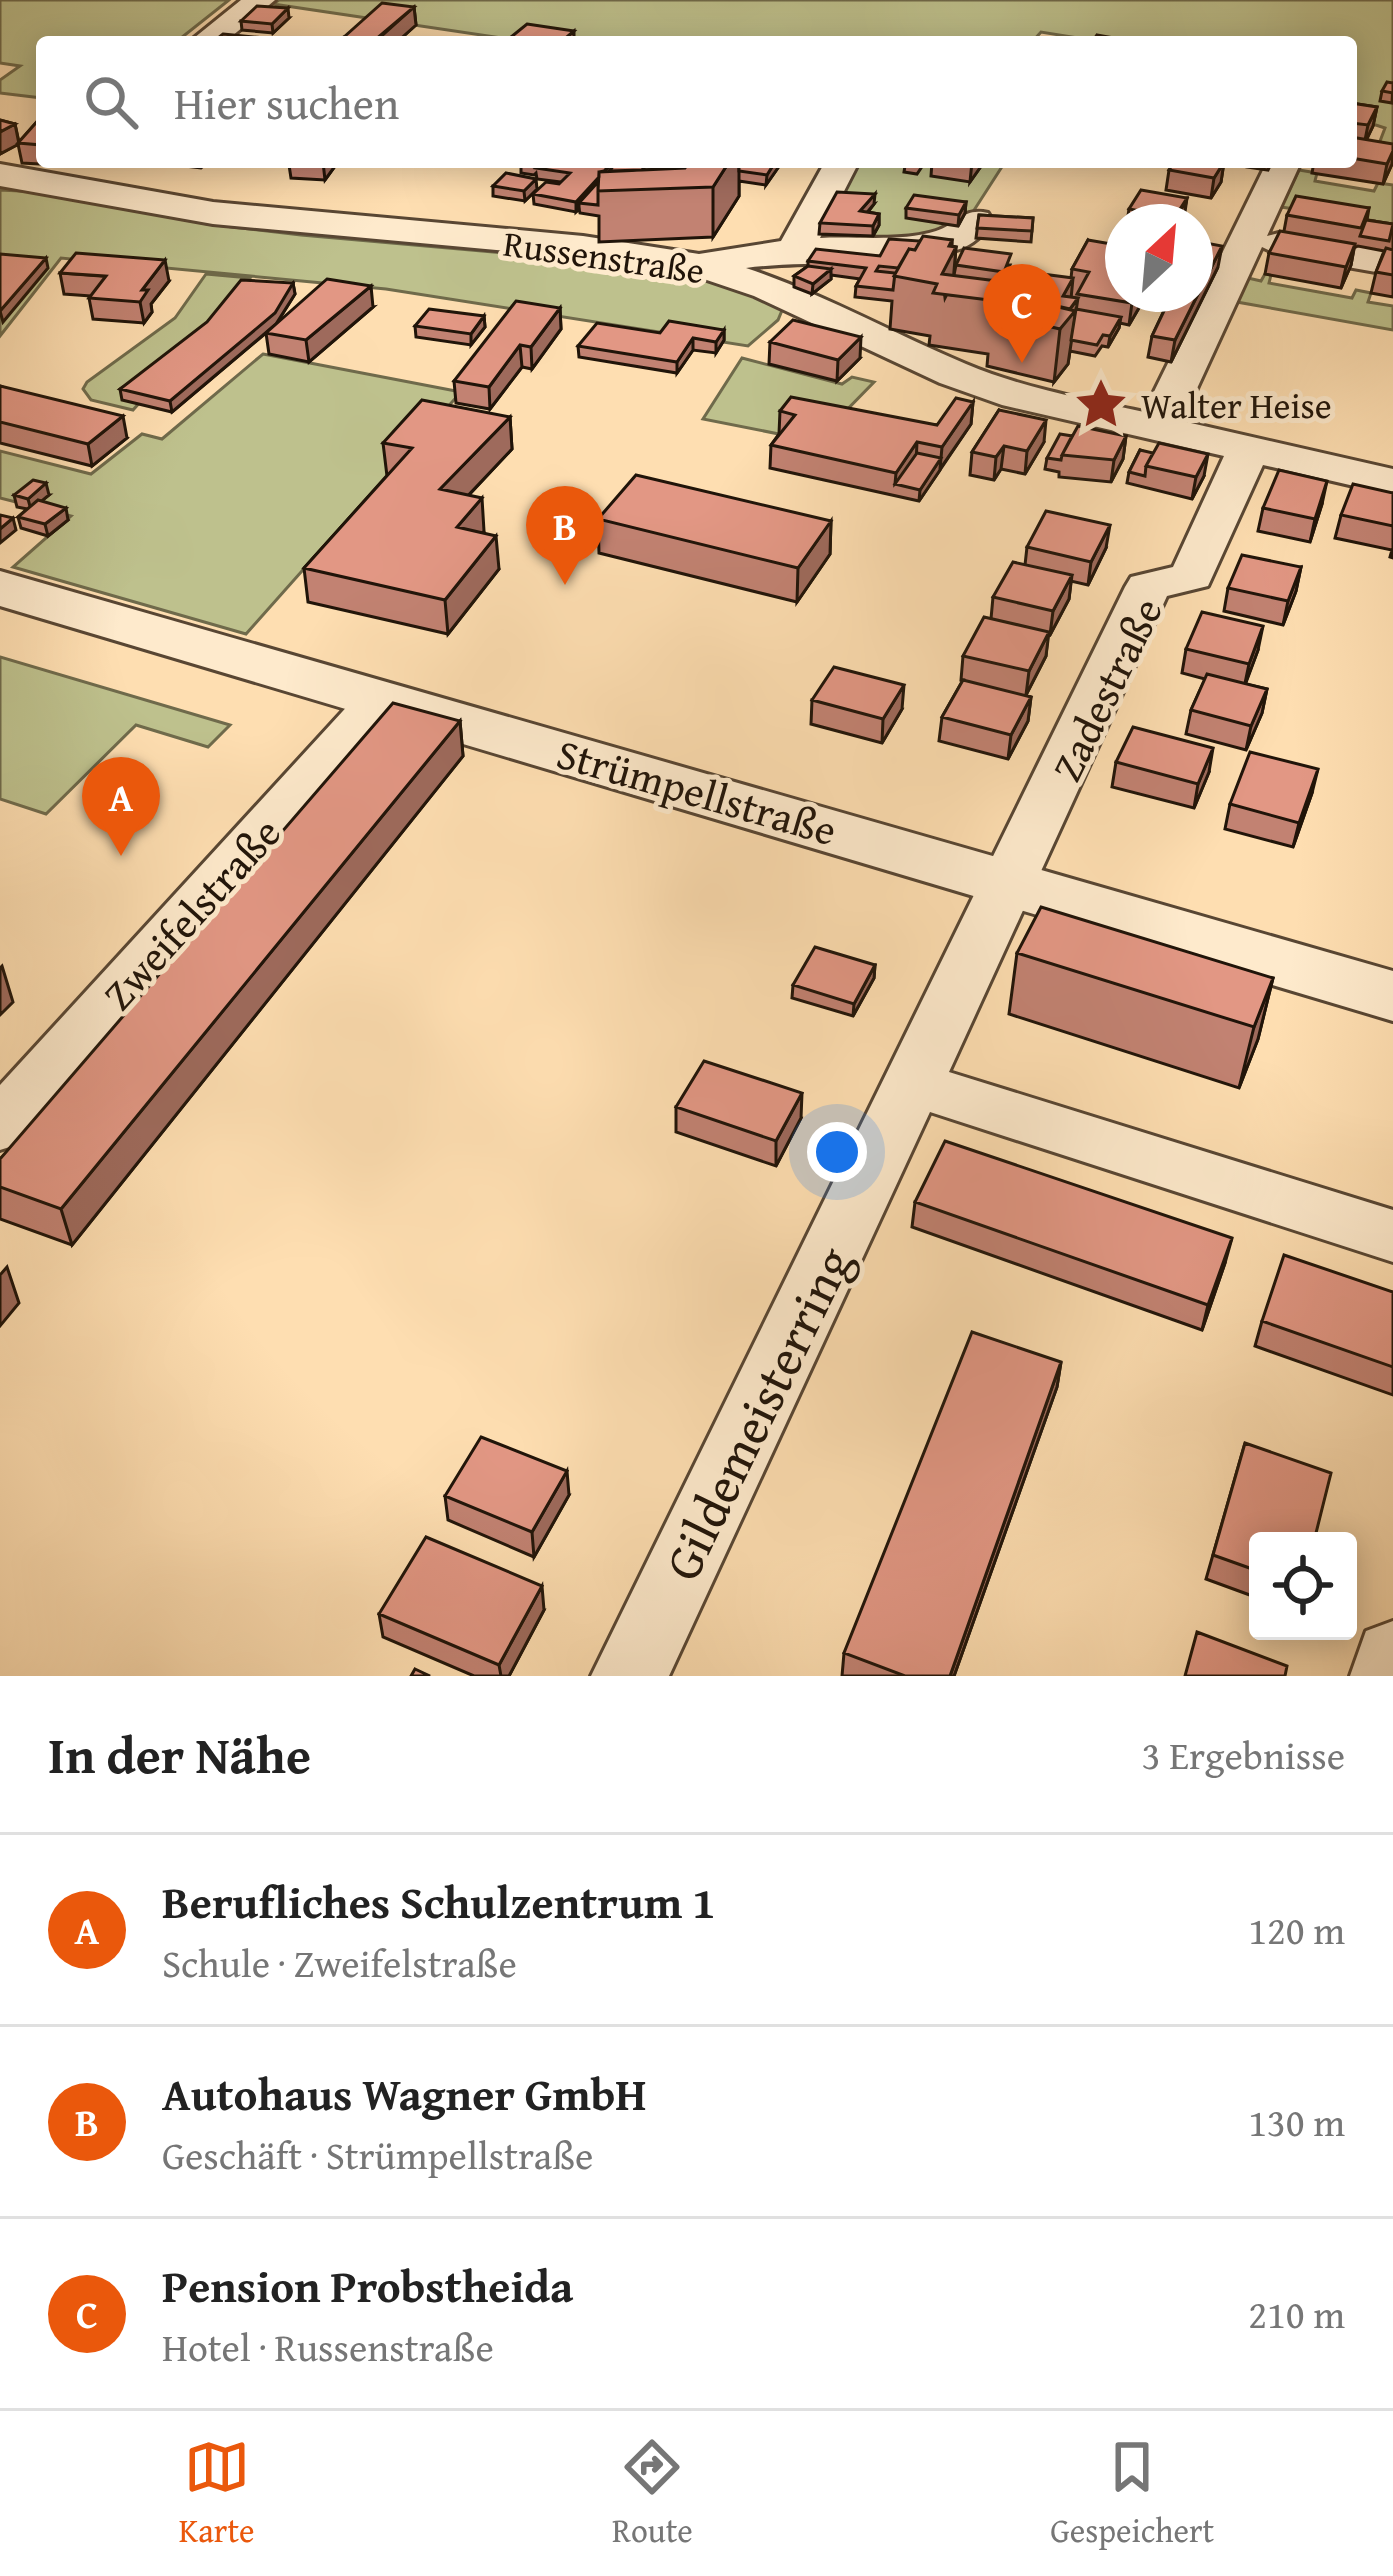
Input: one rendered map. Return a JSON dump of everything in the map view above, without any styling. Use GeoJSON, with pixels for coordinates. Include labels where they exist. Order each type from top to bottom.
{"type":"FeatureCollection","features":[{"type":"Feature","properties":{"kind":"street"},"geometry":{"type":"LineString","coordinates":[[213,36],[260,0]]}},
{"type":"Feature","properties":{"kind":"street"},"geometry":{"type":"LineString","coordinates":[[795,250],[839,168]]}},
{"type":"Feature","properties":{"kind":"street"},"geometry":{"type":"LineString","coordinates":[[1157,430],[1281,168]]}},
{"type":"Feature","properties":{"kind":"street","name":"Russenstraße"},"geometry":{"type":"LineString","coordinates":[[0,176],[66,173],[213,213],[583,247],[695,264],[768,288],[954,374],[1017,396],[1393,482]]}},
{"type":"Feature","properties":{"kind":"street"},"geometry":{"type":"LineString","coordinates":[[695,264],[795,250],[924,245],[955,238],[975,220]]}},
{"type":"Feature","properties":{"kind":"street"},"geometry":{"type":"LineString","coordinates":[[1247,239],[1393,264]]}},
{"type":"Feature","properties":{"kind":"street","name":"Zadestraße"},"geometry":{"type":"LineString","coordinates":[[1010,883],[1148,586],[1192,576],[1248,451]]}},
{"type":"Feature","properties":{"kind":"street","name":"Strümpellstraße"},"geometry":{"type":"LineString","coordinates":[[0,588],[1393,996]]}},
{"type":"Feature","properties":{"kind":"street","name":"Zweifelstraße"},"geometry":{"type":"LineString","coordinates":[[0,1126],[382,699]]}},
{"type":"Feature","properties":{"kind":"street","name":"Gildemeisterring"},"geometry":{"type":"LineString","coordinates":[[650,1670],[937,1032],[1010,883]]}},
{"type":"Feature","properties":{"kind":"street"},"geometry":{"type":"LineString","coordinates":[[916,1085],[1393,1236]]}},
{"type":"Feature","properties":{"kind":"street"},"geometry":{"type":"LineString","coordinates":[[1389,1676],[1393,1657]]}},
{"type":"Feature","properties":{"kind":"green space"},"geometry":{"type":"Polygon","coordinates":[[[0,0],[229,0],[184,36],[36,36],[36,97],[0,93],[0,80],[20,66],[0,63],[0,0]]]}},
{"type":"Feature","properties":{"kind":"green space"},"geometry":{"type":"Polygon","coordinates":[[[279,0],[1393,0],[1393,152],[1377,149],[1385,128],[1357,119],[1357,36],[1066,36],[1041,32],[1037,36],[488,36],[273,4],[279,0]]]}},
{"type":"Feature","properties":{"kind":"green space"},"geometry":{"type":"Polygon","coordinates":[[[854,168],[1001,168],[969,218],[939,235],[817,240],[854,168]]]}},
{"type":"Feature","properties":{"kind":"green space"},"geometry":{"type":"Polygon","coordinates":[[[1299,170],[1317,173],[1315,181],[1374,191],[1378,183],[1393,185],[1393,235],[1375,221],[1281,207],[1299,170]]]}},
{"type":"Feature","properties":{"kind":"green space"},"geometry":{"type":"Polygon","coordinates":[[[0,190],[59,193],[207,224],[640,265],[731,286],[783,308],[778,320],[748,346],[386,289],[61,258],[0,336],[0,190]]]}},
{"type":"Feature","properties":{"kind":"green space"},"geometry":{"type":"Polygon","coordinates":[[[206,274],[250,278],[133,410],[91,400],[83,389],[87,382],[175,318],[206,274]]]}},
{"type":"Feature","properties":{"kind":"green space"},"geometry":{"type":"Polygon","coordinates":[[[1265,274],[1271,275],[1269,283],[1352,298],[1356,290],[1371,293],[1368,302],[1393,306],[1393,330],[1237,302],[1248,278],[1261,281],[1265,274]]]}},
{"type":"Feature","properties":{"kind":"green space"},"geometry":{"type":"Polygon","coordinates":[[[263,354],[461,392],[246,634],[13,567],[71,516],[0,498],[0,451],[91,474],[142,434],[162,439],[263,354]]]}},
{"type":"Feature","properties":{"kind":"green space"},"geometry":{"type":"Polygon","coordinates":[[[742,358],[842,384],[852,377],[874,382],[829,428],[791,419],[779,434],[703,419],[742,358]]]}},
{"type":"Feature","properties":{"kind":"green space"},"geometry":{"type":"Polygon","coordinates":[[[0,657],[230,725],[208,747],[136,725],[46,814],[0,799],[0,657]]]}},
{"type":"Feature","properties":{"kind":"building"},"geometry":{"type":"Polygon","coordinates":[[[382,3],[414,7],[380,36],[345,36],[382,3]]]}},
{"type":"Feature","properties":{"kind":"building"},"geometry":{"type":"Polygon","coordinates":[[[257,6],[288,8],[272,24],[241,21],[257,6]]]}},
{"type":"Feature","properties":{"kind":"building"},"geometry":{"type":"Polygon","coordinates":[[[527,24],[574,31],[568,36],[512,36],[527,24]]]}},
{"type":"Feature","properties":{"kind":"building"},"geometry":{"type":"Polygon","coordinates":[[[1357,104],[1377,107],[1368,125],[1357,124],[1357,104]]]}},
{"type":"Feature","properties":{"kind":"building"},"geometry":{"type":"Polygon","coordinates":[[[36,123],[36,144],[18,143],[36,123]]]}},
{"type":"Feature","properties":{"kind":"building"},"geometry":{"type":"Polygon","coordinates":[[[1357,138],[1393,144],[1387,164],[1357,159],[1357,138]]]}},
{"type":"Feature","properties":{"kind":"building"},"geometry":{"type":"Polygon","coordinates":[[[536,168],[607,168],[576,202],[533,194],[546,182],[559,184],[570,173],[536,168]]]}},
{"type":"Feature","properties":{"kind":"building"},"geometry":{"type":"Polygon","coordinates":[[[725,168],[713,187],[598,191],[599,172],[725,168]]]}},
{"type":"Feature","properties":{"kind":"building"},"geometry":{"type":"Polygon","coordinates":[[[739,168],[771,168],[767,175],[739,168]]]}},
{"type":"Feature","properties":{"kind":"building"},"geometry":{"type":"Polygon","coordinates":[[[1170,168],[1220,168],[1214,178],[1170,168]]]}},
{"type":"Feature","properties":{"kind":"building"},"geometry":{"type":"Polygon","coordinates":[[[506,173],[536,179],[524,191],[493,186],[506,173]]]}},
{"type":"Feature","properties":{"kind":"building"},"geometry":{"type":"Polygon","coordinates":[[[598,182],[598,205],[579,203],[598,182]]]}},
{"type":"Feature","properties":{"kind":"building"},"geometry":{"type":"Polygon","coordinates":[[[1141,190],[1187,198],[1183,204],[1132,204],[1141,190]]]}},
{"type":"Feature","properties":{"kind":"building"},"geometry":{"type":"Polygon","coordinates":[[[837,192],[875,194],[860,211],[879,214],[873,226],[820,223],[837,192]]]}},
{"type":"Feature","properties":{"kind":"building"},"geometry":{"type":"Polygon","coordinates":[[[914,195],[966,202],[959,215],[906,208],[914,195]]]}},
{"type":"Feature","properties":{"kind":"building"},"geometry":{"type":"Polygon","coordinates":[[[1296,196],[1369,208],[1361,228],[1287,215],[1296,196]]]}},
{"type":"Feature","properties":{"kind":"building"},"geometry":{"type":"Polygon","coordinates":[[[979,215],[1033,218],[1032,231],[977,228],[979,215]]]}},
{"type":"Feature","properties":{"kind":"building"},"geometry":{"type":"Polygon","coordinates":[[[1366,220],[1393,224],[1389,241],[1360,236],[1366,220]]]}},
{"type":"Feature","properties":{"kind":"building"},"geometry":{"type":"Polygon","coordinates":[[[1280,231],[1355,244],[1346,267],[1269,253],[1280,231]]]}},
{"type":"Feature","properties":{"kind":"building"},"geometry":{"type":"Polygon","coordinates":[[[923,236],[952,240],[949,246],[956,247],[942,274],[1005,282],[1000,293],[1075,311],[1060,329],[992,313],[997,301],[933,293],[937,284],[894,276],[909,249],[915,250],[923,236]]]}},
{"type":"Feature","properties":{"kind":"building"},"geometry":{"type":"Polygon","coordinates":[[[889,239],[920,241],[898,268],[879,266],[876,271],[895,273],[893,290],[856,286],[866,268],[808,261],[816,249],[880,256],[889,239]]]}},
{"type":"Feature","properties":{"kind":"building"},"geometry":{"type":"Polygon","coordinates":[[[1088,240],[1105,243],[1105,299],[1077,294],[1089,272],[1072,269],[1088,240]]]}},
{"type":"Feature","properties":{"kind":"building"},"geometry":{"type":"Polygon","coordinates":[[[964,248],[1011,254],[1004,272],[956,265],[964,248]]]}},
{"type":"Feature","properties":{"kind":"building"},"geometry":{"type":"Polygon","coordinates":[[[1386,248],[1393,250],[1393,275],[1376,272],[1386,248]]]}},
{"type":"Feature","properties":{"kind":"building"},"geometry":{"type":"Polygon","coordinates":[[[76,253],[165,260],[142,290],[148,290],[140,302],[89,298],[106,276],[60,273],[76,253]]]}},
{"type":"Feature","properties":{"kind":"building"},"geometry":{"type":"Polygon","coordinates":[[[0,254],[46,258],[0,311],[0,254]]]}},
{"type":"Feature","properties":{"kind":"building"},"geometry":{"type":"Polygon","coordinates":[[[808,266],[831,269],[813,284],[794,276],[808,266]]]}},
{"type":"Feature","properties":{"kind":"building"},"geometry":{"type":"Polygon","coordinates":[[[1019,271],[1073,278],[1063,296],[1078,298],[1070,309],[1009,295],[1019,271]]]}},
{"type":"Feature","properties":{"kind":"building"},"geometry":{"type":"Polygon","coordinates":[[[327,279],[371,286],[306,340],[266,333],[327,279]]]}},
{"type":"Feature","properties":{"kind":"building"},"geometry":{"type":"Polygon","coordinates":[[[241,280],[293,283],[275,313],[170,401],[120,389],[207,322],[241,280]]]}},
{"type":"Feature","properties":{"kind":"building"},"geometry":{"type":"Polygon","coordinates":[[[516,301],[560,308],[531,347],[520,345],[489,387],[454,381],[516,301]]]}},
{"type":"Feature","properties":{"kind":"building"},"geometry":{"type":"Polygon","coordinates":[[[429,309],[484,316],[471,334],[415,326],[429,309]]]}},
{"type":"Feature","properties":{"kind":"building"},"geometry":{"type":"Polygon","coordinates":[[[1076,309],[1121,317],[1110,336],[1103,335],[1097,345],[1071,340],[1076,309]]]}},
{"type":"Feature","properties":{"kind":"building"},"geometry":{"type":"Polygon","coordinates":[[[1163,312],[1189,312],[1175,340],[1152,336],[1163,312]]]}},
{"type":"Feature","properties":{"kind":"building"},"geometry":{"type":"Polygon","coordinates":[[[793,320],[861,337],[838,360],[770,342],[793,320]]]}},
{"type":"Feature","properties":{"kind":"building"},"geometry":{"type":"Polygon","coordinates":[[[669,321],[724,330],[716,342],[693,338],[677,362],[578,346],[597,323],[660,333],[669,321]]]}},
{"type":"Feature","properties":{"kind":"building"},"geometry":{"type":"Polygon","coordinates":[[[0,386],[123,416],[88,444],[0,422],[0,386]]]}},
{"type":"Feature","properties":{"kind":"building"},"geometry":{"type":"Polygon","coordinates":[[[791,397],[937,425],[956,398],[973,402],[942,447],[917,442],[896,473],[771,445],[795,415],[780,411],[791,397]]]}},
{"type":"Feature","properties":{"kind":"building"},"geometry":{"type":"Polygon","coordinates":[[[422,400],[510,417],[440,489],[482,498],[457,527],[496,536],[445,600],[304,568],[412,448],[383,443],[422,400]]]}},
{"type":"Feature","properties":{"kind":"building"},"geometry":{"type":"Polygon","coordinates":[[[999,410],[1046,420],[1027,451],[1004,446],[996,457],[972,452],[999,410]]]}},
{"type":"Feature","properties":{"kind":"building"},"geometry":{"type":"Polygon","coordinates":[[[1078,426],[1126,436],[1114,460],[1062,455],[1078,426]]]}},
{"type":"Feature","properties":{"kind":"building"},"geometry":{"type":"Polygon","coordinates":[[[1060,434],[1072,436],[1061,460],[1047,458],[1060,434]]]}},
{"type":"Feature","properties":{"kind":"building"},"geometry":{"type":"Polygon","coordinates":[[[1159,443],[1208,454],[1196,477],[1146,466],[1159,443]]]}},
{"type":"Feature","properties":{"kind":"building"},"geometry":{"type":"Polygon","coordinates":[[[1140,450],[1153,453],[1145,476],[1129,472],[1140,450]]]}},
{"type":"Feature","properties":{"kind":"building"},"geometry":{"type":"Polygon","coordinates":[[[917,453],[941,458],[920,490],[895,484],[917,453]]]}},
{"type":"Feature","properties":{"kind":"building"},"geometry":{"type":"Polygon","coordinates":[[[1279,470],[1327,481],[1315,519],[1263,508],[1279,470]]]}},
{"type":"Feature","properties":{"kind":"building"},"geometry":{"type":"Polygon","coordinates":[[[636,475],[831,521],[798,568],[598,519],[636,475]]]}},
{"type":"Feature","properties":{"kind":"building"},"geometry":{"type":"Polygon","coordinates":[[[33,480],[46,483],[28,499],[14,495],[33,480]]]}},
{"type":"Feature","properties":{"kind":"building"},"geometry":{"type":"Polygon","coordinates":[[[1353,484],[1393,493],[1393,526],[1341,515],[1353,484]]]}},
{"type":"Feature","properties":{"kind":"building"},"geometry":{"type":"Polygon","coordinates":[[[38,500],[66,508],[45,524],[18,517],[38,500]]]}},
{"type":"Feature","properties":{"kind":"building"},"geometry":{"type":"Polygon","coordinates":[[[1046,511],[1110,525],[1091,562],[1027,547],[1046,511]]]}},
{"type":"Feature","properties":{"kind":"building"},"geometry":{"type":"Polygon","coordinates":[[[0,515],[13,518],[0,529],[0,515]]]}},
{"type":"Feature","properties":{"kind":"building"},"geometry":{"type":"Polygon","coordinates":[[[1242,555],[1301,567],[1288,601],[1228,588],[1242,555]]]}},
{"type":"Feature","properties":{"kind":"building"},"geometry":{"type":"Polygon","coordinates":[[[1013,562],[1072,575],[1053,611],[993,597],[1013,562]]]}},
{"type":"Feature","properties":{"kind":"building"},"geometry":{"type":"Polygon","coordinates":[[[1202,612],[1263,626],[1249,664],[1186,649],[1202,612]]]}},
{"type":"Feature","properties":{"kind":"building"},"geometry":{"type":"Polygon","coordinates":[[[984,617],[1049,632],[1029,671],[963,656],[984,617]]]}},
{"type":"Feature","properties":{"kind":"building"},"geometry":{"type":"Polygon","coordinates":[[[834,667],[904,685],[883,719],[812,700],[834,667]]]}},
{"type":"Feature","properties":{"kind":"building"},"geometry":{"type":"Polygon","coordinates":[[[1207,674],[1267,689],[1251,726],[1191,710],[1207,674]]]}},
{"type":"Feature","properties":{"kind":"building"},"geometry":{"type":"Polygon","coordinates":[[[963,680],[1031,697],[1011,735],[942,717],[963,680]]]}},
{"type":"Feature","properties":{"kind":"building"},"geometry":{"type":"Polygon","coordinates":[[[393,703],[460,721],[61,1209],[0,1187],[0,1159],[393,703]]]}},
{"type":"Feature","properties":{"kind":"building"},"geometry":{"type":"Polygon","coordinates":[[[1133,727],[1213,748],[1198,784],[1116,762],[1133,727]]]}},
{"type":"Feature","properties":{"kind":"building"},"geometry":{"type":"Polygon","coordinates":[[[1250,752],[1318,769],[1299,823],[1230,804],[1250,752]]]}},
{"type":"Feature","properties":{"kind":"building"},"geometry":{"type":"Polygon","coordinates":[[[1041,907],[1273,978],[1254,1027],[1017,953],[1041,907]]]}},
{"type":"Feature","properties":{"kind":"building"},"geometry":{"type":"Polygon","coordinates":[[[815,947],[875,965],[854,1004],[793,985],[815,947]]]}},
{"type":"Feature","properties":{"kind":"building"},"geometry":{"type":"Polygon","coordinates":[[[704,1061],[802,1093],[776,1141],[676,1107],[704,1061]]]}},
{"type":"Feature","properties":{"kind":"building"},"geometry":{"type":"Polygon","coordinates":[[[945,1141],[1232,1238],[1208,1305],[915,1202],[945,1141]]]}},
{"type":"Feature","properties":{"kind":"building"},"geometry":{"type":"Polygon","coordinates":[[[1284,1255],[1393,1292],[1393,1367],[1262,1321],[1284,1255]]]}},
{"type":"Feature","properties":{"kind":"building"},"geometry":{"type":"Polygon","coordinates":[[[972,1332],[1061,1362],[950,1676],[905,1676],[844,1653],[972,1332]]]}},
{"type":"Feature","properties":{"kind":"building"},"geometry":{"type":"Polygon","coordinates":[[[481,1437],[567,1471],[532,1532],[445,1496],[481,1437]]]}},
{"type":"Feature","properties":{"kind":"building"},"geometry":{"type":"Polygon","coordinates":[[[1245,1443],[1331,1473],[1316,1532],[1249,1532],[1249,1568],[1213,1555],[1245,1443]]]}},
{"type":"Feature","properties":{"kind":"building"},"geometry":{"type":"Polygon","coordinates":[[[426,1537],[542,1586],[499,1665],[379,1614],[426,1537]]]}},
{"type":"Feature","properties":{"kind":"building"},"geometry":{"type":"Polygon","coordinates":[[[1197,1632],[1287,1666],[1285,1676],[1185,1676],[1197,1632]]]}},
{"type":"Feature","properties":{"kind":"place","name":"Pension Probstheida"},"geometry":{"type":"Point","coordinates":[1022,363]}},
{"type":"Feature","properties":{"kind":"place","name":"Walter Heise"},"geometry":{"type":"Point","coordinates":[1101,404]}},
{"type":"Feature","properties":{"kind":"place","name":"Autohaus Wagner GmbH"},"geometry":{"type":"Point","coordinates":[565,585]}},
{"type":"Feature","properties":{"kind":"place","name":"Berufliches Schulzentrum 1"},"geometry":{"type":"Point","coordinates":[121,856]}}]}
